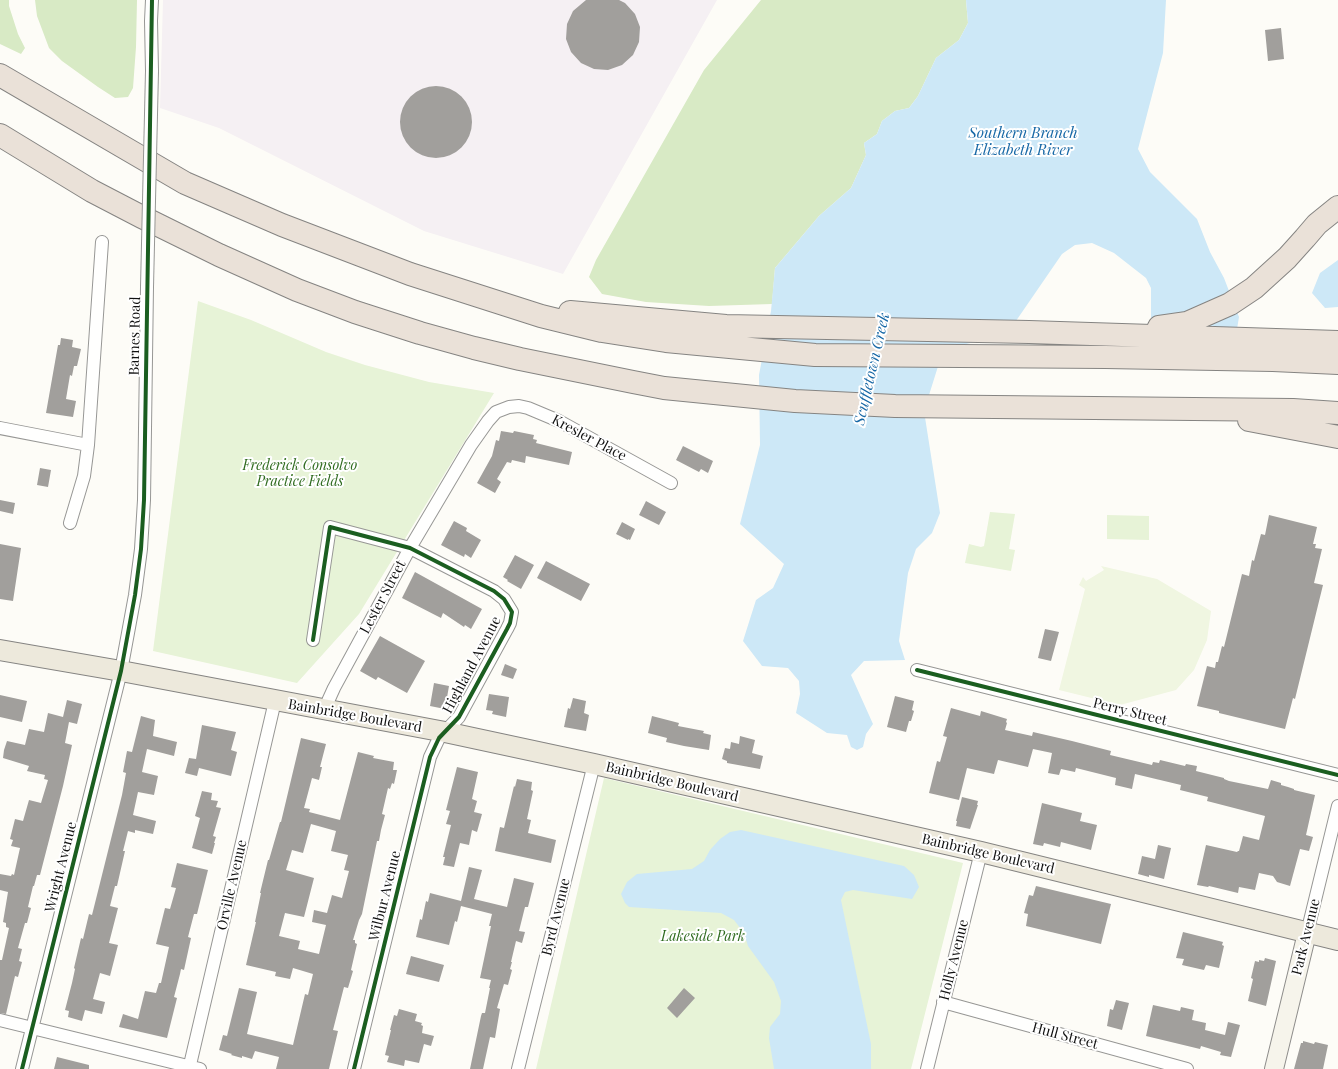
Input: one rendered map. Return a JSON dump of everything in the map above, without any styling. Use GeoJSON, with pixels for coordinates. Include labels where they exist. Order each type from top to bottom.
{"type":"FeatureCollection","features":[{"type":"Feature","properties":{"kind":"highway"},"geometry":{"type":"LineString","coordinates":[[0,75],[184,183],[282,225],[403,272],[542,316],[602,332],[719,347],[815,355],[1028,355],[1105,357],[1272,351],[1338,342]]}},
{"type":"Feature","properties":{"kind":"highway"},"geometry":{"type":"LineString","coordinates":[[0,135],[92,190],[162,227],[276,280],[355,312],[420,334],[510,357],[664,388],[818,402],[895,406],[1293,410],[1338,412]]}},
{"type":"Feature","properties":{"kind":"highway"},"geometry":{"type":"LineString","coordinates":[[1102,334],[1187,323],[1230,304],[1254,288],[1287,258],[1317,224],[1338,206]]}},
{"type":"Feature","properties":{"kind":"highway"},"geometry":{"type":"LineString","coordinates":[[517,308],[726,326],[1102,334],[1272,351],[1338,364]]}},
{"type":"Feature","properties":{"kind":"highway"},"geometry":{"type":"LineString","coordinates":[[1195,410],[1338,437]]}},
{"type":"Feature","properties":{"kind":"main road","name":"Bainbridge Boulevard"},"geometry":{"type":"LineString","coordinates":[[0,650],[121,671],[445,732],[594,764],[981,852],[1338,940]]}},
{"type":"Feature","properties":{"kind":"street","name":"Barnes Road"},"geometry":{"type":"LineString","coordinates":[[121,671],[135,595],[141,549],[144,492],[152,0]]}},
{"type":"Feature","properties":{"kind":"street"},"geometry":{"type":"LineString","coordinates":[[70,523],[84,476],[88,445],[102,242]]}},
{"type":"Feature","properties":{"kind":"street","name":"Kresler Place"},"geometry":{"type":"LineString","coordinates":[[503,409],[519,406],[528,408],[559,421],[671,483]]}},
{"type":"Feature","properties":{"kind":"street","name":"Lester Street"},"geometry":{"type":"LineString","coordinates":[[324,710],[334,688],[410,548],[479,433],[496,412],[503,409]]}},
{"type":"Feature","properties":{"kind":"street"},"geometry":{"type":"LineString","coordinates":[[0,428],[88,445]]}},
{"type":"Feature","properties":{"kind":"street"},"geometry":{"type":"LineString","coordinates":[[312,640],[330,528],[410,548]]}},
{"type":"Feature","properties":{"kind":"street","name":"Highland Avenue"},"geometry":{"type":"LineString","coordinates":[[410,548],[494,591],[504,599],[512,612],[507,629],[459,717],[445,732]]}},
{"type":"Feature","properties":{"kind":"street","name":"Perry Street"},"geometry":{"type":"LineString","coordinates":[[917,670],[1338,775]]}},
{"type":"Feature","properties":{"kind":"street","name":"Wright Avenue"},"geometry":{"type":"LineString","coordinates":[[22,1069],[121,671]]}},
{"type":"Feature","properties":{"kind":"street","name":"Orville Avenue"},"geometry":{"type":"LineString","coordinates":[[193,1068],[275,701]]}},
{"type":"Feature","properties":{"kind":"street","name":"Wilbur Avenue"},"geometry":{"type":"LineString","coordinates":[[354,1069],[430,757],[439,738],[445,732]]}},
{"type":"Feature","properties":{"kind":"street","name":"Byrd Avenue"},"geometry":{"type":"LineString","coordinates":[[518,1069],[594,764]]}},
{"type":"Feature","properties":{"kind":"street","name":"Park Avenue"},"geometry":{"type":"LineString","coordinates":[[1274,1069],[1338,806]]}},
{"type":"Feature","properties":{"kind":"street","name":"Holly Avenue"},"geometry":{"type":"LineString","coordinates":[[927,1069],[981,852]]}},
{"type":"Feature","properties":{"kind":"street","name":"Hull Street"},"geometry":{"type":"LineString","coordinates":[[943,1002],[1187,1069]]}},
{"type":"Feature","properties":{"kind":"street"},"geometry":{"type":"LineString","coordinates":[[0,1020],[193,1068]]}},
{"type":"Feature","properties":{"kind":"shaded area"},"geometry":{"type":"Polygon","coordinates":[[[163,0],[717,0],[563,274],[424,231],[219,128],[160,108],[163,0]]]}},
{"type":"Feature","properties":{"kind":"green space"},"geometry":{"type":"Polygon","coordinates":[[[0,0],[9,0],[9,6],[18,34],[25,48],[21,54],[0,44],[0,0]]]}},
{"type":"Feature","properties":{"kind":"green space"},"geometry":{"type":"Polygon","coordinates":[[[35,0],[137,0],[133,88],[128,97],[115,98],[62,61],[49,48],[37,16],[35,0]]]}},
{"type":"Feature","properties":{"kind":"green space"},"geometry":{"type":"Polygon","coordinates":[[[761,0],[966,0],[968,23],[959,40],[936,58],[918,96],[909,108],[895,111],[882,121],[877,134],[864,143],[866,155],[851,188],[819,216],[775,268],[772,304],[709,306],[646,302],[602,294],[589,277],[596,260],[704,70],[761,0]]]}},
{"type":"Feature","properties":{"kind":"green space","name":"Frederick Consolvo Practice Fields"},"geometry":{"type":"Polygon","coordinates":[[[198,301],[251,320],[326,352],[365,365],[429,382],[494,393],[359,614],[297,683],[153,651],[198,301]]]}},
{"type":"Feature","properties":{"kind":"green space"},"geometry":{"type":"Polygon","coordinates":[[[990,512],[1015,514],[1009,549],[1015,550],[1011,571],[965,563],[969,544],[981,547],[984,546],[990,512]]]}},
{"type":"Feature","properties":{"kind":"green space"},"geometry":{"type":"Polygon","coordinates":[[[1107,515],[1149,516],[1149,540],[1107,539],[1107,515]]]}},
{"type":"Feature","properties":{"kind":"green space"},"geometry":{"type":"Polygon","coordinates":[[[1101,566],[1157,579],[1211,611],[1207,640],[1194,670],[1176,690],[1120,705],[1059,690],[1085,589],[1079,585],[1083,577],[1086,581],[1104,570],[1101,566]]]}},
{"type":"Feature","properties":{"kind":"green space","name":"Lakeside Park"},"geometry":{"type":"Polygon","coordinates":[[[604,778],[963,863],[911,1069],[536,1069],[604,778]]]}},
{"type":"Feature","properties":{"kind":"water","name":"Southern Branch Elizabeth River"},"geometry":{"type":"Polygon","coordinates":[[[966,0],[1166,0],[1163,53],[1138,149],[1150,172],[1197,219],[1210,252],[1224,278],[1239,317],[1233,353],[1151,323],[1151,288],[1146,278],[1114,253],[1092,243],[1075,245],[1062,254],[1007,334],[954,347],[940,360],[924,411],[940,513],[932,533],[916,549],[908,573],[899,641],[905,660],[864,661],[851,675],[873,724],[866,734],[863,747],[857,750],[851,747],[847,735],[827,733],[796,713],[800,694],[799,681],[788,668],[762,666],[743,641],[756,600],[773,588],[784,564],[740,524],[760,445],[759,375],[771,311],[775,268],[819,216],[851,188],[866,155],[864,143],[877,134],[882,121],[895,111],[909,108],[918,96],[936,58],[959,40],[968,23],[966,0]]]}},
{"type":"Feature","properties":{"kind":"water"},"geometry":{"type":"Polygon","coordinates":[[[1338,260],[1338,307],[1325,308],[1312,293],[1320,273],[1338,260]]]}},
{"type":"Feature","properties":{"kind":"water"},"geometry":{"type":"Polygon","coordinates":[[[741,830],[904,866],[914,875],[919,887],[912,899],[853,890],[845,892],[841,900],[871,1044],[871,1069],[774,1069],[769,1038],[770,1027],[780,1014],[781,1001],[774,982],[748,946],[744,933],[734,920],[721,913],[629,907],[625,903],[621,894],[627,882],[637,874],[692,869],[704,861],[710,850],[720,839],[730,832],[741,830]]]}},
{"type":"Feature","properties":{"kind":"building"},"geometry":{"type":"Polygon","coordinates":[[[586,0],[619,0],[625,3],[635,14],[640,27],[639,42],[633,55],[622,65],[608,70],[594,69],[581,63],[571,52],[566,39],[567,24],[573,11],[586,0]]]}},
{"type":"Feature","properties":{"kind":"building"},"geometry":{"type":"Polygon","coordinates":[[[1281,28],[1284,59],[1268,61],[1265,30],[1281,28]]]}},
{"type":"Feature","properties":{"kind":"building"},"geometry":{"type":"Polygon","coordinates":[[[436,86],[450,89],[462,96],[469,108],[472,122],[469,136],[462,148],[450,155],[436,158],[422,155],[410,148],[403,136],[400,122],[403,108],[410,96],[422,89],[436,86]]]}},
{"type":"Feature","properties":{"kind":"building"},"geometry":{"type":"Polygon","coordinates":[[[61,338],[73,340],[72,347],[81,349],[77,366],[74,366],[72,376],[70,375],[66,399],[76,401],[73,417],[46,413],[58,345],[60,345],[61,338]]]}},
{"type":"Feature","properties":{"kind":"building"},"geometry":{"type":"Polygon","coordinates":[[[501,431],[513,433],[514,431],[534,435],[533,439],[537,440],[536,443],[572,452],[569,465],[526,456],[525,463],[512,460],[511,463],[507,462],[497,479],[501,482],[495,493],[477,483],[492,456],[496,440],[499,441],[501,431]]]}},
{"type":"Feature","properties":{"kind":"building"},"geometry":{"type":"Polygon","coordinates":[[[683,446],[713,461],[708,473],[701,469],[699,472],[676,460],[683,446]]]}},
{"type":"Feature","properties":{"kind":"building"},"geometry":{"type":"Polygon","coordinates":[[[40,468],[51,470],[48,487],[37,485],[40,468]]]}},
{"type":"Feature","properties":{"kind":"building"},"geometry":{"type":"Polygon","coordinates":[[[0,500],[15,503],[13,514],[0,511],[0,500]]]}},
{"type":"Feature","properties":{"kind":"building"},"geometry":{"type":"Polygon","coordinates":[[[646,501],[666,512],[659,525],[639,515],[646,501]]]}},
{"type":"Feature","properties":{"kind":"building"},"geometry":{"type":"Polygon","coordinates":[[[1269,515],[1317,527],[1313,544],[1316,544],[1315,548],[1322,549],[1314,583],[1323,585],[1295,699],[1293,698],[1285,729],[1219,713],[1219,711],[1197,706],[1207,666],[1215,668],[1216,662],[1218,662],[1222,646],[1224,647],[1242,574],[1249,576],[1252,560],[1254,561],[1261,534],[1265,535],[1269,515]]]}},
{"type":"Feature","properties":{"kind":"building"},"geometry":{"type":"Polygon","coordinates":[[[454,521],[467,528],[466,531],[481,540],[471,558],[465,554],[464,557],[441,545],[454,521]]]}},
{"type":"Feature","properties":{"kind":"building"},"geometry":{"type":"Polygon","coordinates":[[[622,522],[635,529],[630,540],[616,534],[622,522]]]}},
{"type":"Feature","properties":{"kind":"building"},"geometry":{"type":"Polygon","coordinates":[[[0,544],[21,548],[13,601],[0,599],[0,544]]]}},
{"type":"Feature","properties":{"kind":"building"},"geometry":{"type":"Polygon","coordinates":[[[515,555],[534,565],[521,589],[503,577],[515,555]]]}},
{"type":"Feature","properties":{"kind":"building"},"geometry":{"type":"Polygon","coordinates":[[[546,561],[590,584],[581,601],[537,578],[546,561]]]}},
{"type":"Feature","properties":{"kind":"building"},"geometry":{"type":"Polygon","coordinates":[[[415,572],[482,609],[471,629],[465,625],[464,627],[443,613],[441,618],[402,598],[415,572]]]}},
{"type":"Feature","properties":{"kind":"building"},"geometry":{"type":"Polygon","coordinates":[[[1045,629],[1059,632],[1051,661],[1038,658],[1045,629]]]}},
{"type":"Feature","properties":{"kind":"building"},"geometry":{"type":"Polygon","coordinates":[[[380,636],[425,661],[407,693],[378,677],[376,680],[360,671],[380,636]]]}},
{"type":"Feature","properties":{"kind":"building"},"geometry":{"type":"Polygon","coordinates":[[[505,664],[517,669],[513,679],[501,675],[505,664]]]}},
{"type":"Feature","properties":{"kind":"building"},"geometry":{"type":"Polygon","coordinates":[[[434,683],[449,686],[445,709],[430,706],[434,683]]]}},
{"type":"Feature","properties":{"kind":"building"},"geometry":{"type":"Polygon","coordinates":[[[489,694],[509,697],[506,717],[492,714],[493,711],[486,710],[489,694]]]}},
{"type":"Feature","properties":{"kind":"building"},"geometry":{"type":"Polygon","coordinates":[[[0,695],[27,701],[22,722],[0,717],[0,695]]]}},
{"type":"Feature","properties":{"kind":"building"},"geometry":{"type":"Polygon","coordinates":[[[895,696],[914,701],[912,710],[914,711],[906,732],[887,727],[895,696]]]}},
{"type":"Feature","properties":{"kind":"building"},"geometry":{"type":"Polygon","coordinates":[[[573,698],[586,701],[584,713],[589,715],[586,731],[564,727],[568,708],[570,709],[573,698]]]}},
{"type":"Feature","properties":{"kind":"building"},"geometry":{"type":"Polygon","coordinates":[[[67,700],[82,704],[77,724],[69,722],[65,743],[72,745],[40,875],[37,875],[33,886],[28,907],[31,908],[18,948],[22,949],[19,961],[22,962],[18,977],[15,976],[6,1014],[0,1013],[0,960],[2,960],[9,928],[6,927],[6,923],[3,922],[8,892],[0,890],[0,874],[11,876],[12,874],[14,875],[20,848],[11,846],[13,840],[10,839],[15,819],[23,821],[29,800],[41,803],[48,780],[44,779],[45,775],[27,771],[29,766],[3,758],[4,750],[7,741],[25,745],[29,729],[44,732],[48,713],[63,717],[67,700]]]}},
{"type":"Feature","properties":{"kind":"building"},"geometry":{"type":"Polygon","coordinates":[[[951,708],[980,716],[981,711],[1007,719],[1005,730],[1032,736],[1033,732],[1072,741],[1111,751],[1110,755],[1152,765],[1153,762],[1159,763],[1160,760],[1185,766],[1186,764],[1197,766],[1196,771],[1224,778],[1229,781],[1268,789],[1271,780],[1281,783],[1281,785],[1294,790],[1315,795],[1306,835],[1313,837],[1309,851],[1300,849],[1290,886],[1277,882],[1273,876],[1259,873],[1255,890],[1239,887],[1238,893],[1209,886],[1197,885],[1206,845],[1237,852],[1239,851],[1243,836],[1259,840],[1265,816],[1207,801],[1208,797],[1180,790],[1181,785],[1135,774],[1132,789],[1115,785],[1116,778],[1076,768],[1075,772],[1061,769],[1059,775],[1048,773],[1052,753],[1033,749],[1028,767],[998,760],[994,774],[967,768],[959,800],[929,793],[937,761],[940,762],[947,737],[943,736],[951,708]]]}},
{"type":"Feature","properties":{"kind":"building"},"geometry":{"type":"Polygon","coordinates":[[[141,716],[155,720],[153,736],[177,742],[174,756],[147,749],[142,772],[158,776],[154,795],[138,792],[133,815],[156,821],[153,834],[135,830],[135,833],[128,831],[117,886],[115,886],[110,906],[118,908],[109,943],[118,945],[110,976],[100,973],[93,999],[105,1002],[102,1014],[85,1010],[82,1021],[68,1017],[69,1011],[65,1010],[81,938],[83,939],[89,914],[92,915],[122,795],[126,773],[123,772],[127,751],[132,752],[141,716]]]}},
{"type":"Feature","properties":{"kind":"building"},"geometry":{"type":"Polygon","coordinates":[[[652,716],[679,723],[678,726],[704,731],[703,733],[711,735],[709,750],[666,742],[667,738],[648,733],[652,716]]]}},
{"type":"Feature","properties":{"kind":"building"},"geometry":{"type":"Polygon","coordinates":[[[202,725],[236,732],[231,750],[237,752],[231,776],[199,768],[197,776],[185,773],[189,758],[196,759],[202,725]]]}},
{"type":"Feature","properties":{"kind":"building"},"geometry":{"type":"Polygon","coordinates":[[[740,736],[755,740],[752,753],[763,756],[760,769],[727,763],[727,761],[722,759],[725,748],[730,749],[731,742],[739,744],[740,736]]]}},
{"type":"Feature","properties":{"kind":"building"},"geometry":{"type":"Polygon","coordinates":[[[301,738],[326,744],[320,767],[322,767],[319,780],[312,778],[304,808],[310,809],[309,812],[340,820],[358,752],[374,756],[373,758],[394,762],[393,770],[397,770],[394,784],[392,783],[390,789],[388,788],[382,814],[385,815],[379,841],[377,841],[362,914],[353,940],[355,940],[355,943],[357,944],[351,970],[353,971],[348,988],[344,987],[333,1030],[338,1031],[329,1069],[276,1069],[279,1057],[255,1051],[252,1059],[242,1056],[242,1058],[219,1050],[223,1035],[227,1036],[239,988],[257,992],[247,1034],[293,1045],[305,994],[308,995],[313,974],[293,968],[290,979],[275,976],[276,972],[246,965],[268,860],[281,822],[301,738]],[[311,824],[303,853],[292,850],[286,870],[314,878],[304,917],[285,913],[279,936],[300,941],[298,949],[319,954],[326,925],[312,922],[314,910],[327,913],[332,895],[342,898],[349,871],[344,870],[348,855],[331,851],[336,831],[311,824]]]}},
{"type":"Feature","properties":{"kind":"building"},"geometry":{"type":"Polygon","coordinates":[[[457,767],[478,772],[472,799],[477,801],[474,812],[482,814],[477,832],[472,830],[469,845],[460,843],[454,867],[443,865],[445,857],[443,857],[451,825],[446,824],[450,811],[446,810],[457,767]]]}},
{"type":"Feature","properties":{"kind":"building"},"geometry":{"type":"Polygon","coordinates":[[[517,779],[532,782],[531,790],[533,791],[527,819],[531,820],[528,833],[556,840],[551,863],[495,851],[500,827],[504,828],[517,779]]]}},
{"type":"Feature","properties":{"kind":"building"},"geometry":{"type":"Polygon","coordinates":[[[202,791],[212,793],[211,800],[218,801],[216,807],[221,808],[213,836],[216,837],[212,854],[192,848],[200,818],[195,816],[202,791]]]}},
{"type":"Feature","properties":{"kind":"building"},"geometry":{"type":"Polygon","coordinates":[[[962,797],[978,801],[970,829],[956,826],[962,797]]]}},
{"type":"Feature","properties":{"kind":"building"},"geometry":{"type":"Polygon","coordinates":[[[1042,803],[1082,813],[1080,821],[1097,825],[1091,850],[1061,842],[1060,847],[1044,843],[1043,846],[1033,844],[1042,803]]]}},
{"type":"Feature","properties":{"kind":"building"},"geometry":{"type":"Polygon","coordinates":[[[1158,845],[1171,848],[1164,879],[1138,874],[1142,856],[1155,859],[1158,845]]]}},
{"type":"Feature","properties":{"kind":"building"},"geometry":{"type":"Polygon","coordinates":[[[177,863],[208,870],[197,914],[194,914],[188,937],[191,938],[184,970],[181,969],[174,997],[177,998],[167,1038],[119,1027],[123,1014],[138,1019],[145,991],[156,993],[159,983],[161,983],[169,947],[156,944],[165,908],[170,909],[176,888],[171,887],[177,863]]]}},
{"type":"Feature","properties":{"kind":"building"},"geometry":{"type":"Polygon","coordinates":[[[469,867],[482,870],[474,899],[507,907],[514,878],[534,883],[528,907],[525,907],[519,931],[525,932],[522,943],[516,941],[510,969],[512,970],[508,985],[504,984],[497,1008],[500,1009],[495,1038],[490,1037],[483,1069],[470,1069],[481,1016],[482,1013],[485,1013],[490,988],[491,980],[480,978],[491,926],[489,926],[492,914],[461,906],[457,922],[455,921],[449,945],[416,937],[420,919],[422,920],[426,901],[428,902],[430,893],[461,901],[469,867]]]}},
{"type":"Feature","properties":{"kind":"building"},"geometry":{"type":"Polygon","coordinates":[[[1036,886],[1111,904],[1101,944],[1026,926],[1028,914],[1024,913],[1029,895],[1033,896],[1036,886]]]}},
{"type":"Feature","properties":{"kind":"building"},"geometry":{"type":"Polygon","coordinates":[[[1183,932],[1223,942],[1222,945],[1224,946],[1219,968],[1206,965],[1204,970],[1182,965],[1184,959],[1176,958],[1183,932]]]}},
{"type":"Feature","properties":{"kind":"building"},"geometry":{"type":"Polygon","coordinates":[[[411,956],[444,965],[439,982],[406,974],[411,956]]]}},
{"type":"Feature","properties":{"kind":"building"},"geometry":{"type":"Polygon","coordinates":[[[1265,958],[1276,961],[1266,1006],[1248,1001],[1255,961],[1264,961],[1265,958]]]}},
{"type":"Feature","properties":{"kind":"building"},"geometry":{"type":"Polygon","coordinates":[[[684,988],[695,998],[677,1018],[667,1008],[684,988]]]}},
{"type":"Feature","properties":{"kind":"building"},"geometry":{"type":"Polygon","coordinates":[[[1116,1000],[1129,1003],[1122,1030],[1107,1026],[1110,1009],[1113,1010],[1116,1000]]]}},
{"type":"Feature","properties":{"kind":"building"},"geometry":{"type":"Polygon","coordinates":[[[1153,1005],[1180,1011],[1181,1007],[1194,1010],[1192,1020],[1206,1023],[1205,1030],[1225,1035],[1228,1022],[1240,1025],[1231,1057],[1220,1055],[1221,1052],[1201,1046],[1200,1049],[1146,1036],[1153,1005]]]}},
{"type":"Feature","properties":{"kind":"building"},"geometry":{"type":"Polygon","coordinates":[[[399,1009],[417,1014],[415,1021],[422,1023],[422,1033],[434,1036],[431,1046],[424,1044],[419,1063],[405,1060],[404,1066],[387,1062],[389,1056],[385,1055],[390,1030],[394,1015],[397,1016],[399,1009]]]}},
{"type":"Feature","properties":{"kind":"building"},"geometry":{"type":"Polygon","coordinates":[[[1303,1041],[1314,1044],[1315,1042],[1328,1045],[1323,1069],[1294,1069],[1301,1043],[1303,1043],[1303,1041]]]}},
{"type":"Feature","properties":{"kind":"building"},"geometry":{"type":"Polygon","coordinates":[[[57,1057],[89,1065],[89,1069],[54,1069],[57,1057]]]}},
{"type":"Feature","properties":{"kind":"cycle path"},"geometry":{"type":"LineString","coordinates":[[22,1069],[121,671],[135,595],[141,549],[144,500],[152,0]]}},
{"type":"Feature","properties":{"kind":"cycle path"},"geometry":{"type":"LineString","coordinates":[[313,640],[330,527],[410,548],[494,591],[504,599],[512,612],[507,629],[459,717],[439,738],[430,757],[354,1069]]}},
{"type":"Feature","properties":{"kind":"cycle path"},"geometry":{"type":"LineString","coordinates":[[917,670],[1338,775]]}},
{"type":"Feature","properties":{"kind":"water label","name":"Scuffletown Creek"},"geometry":{"type":"Point","coordinates":[872,369]}}]}
